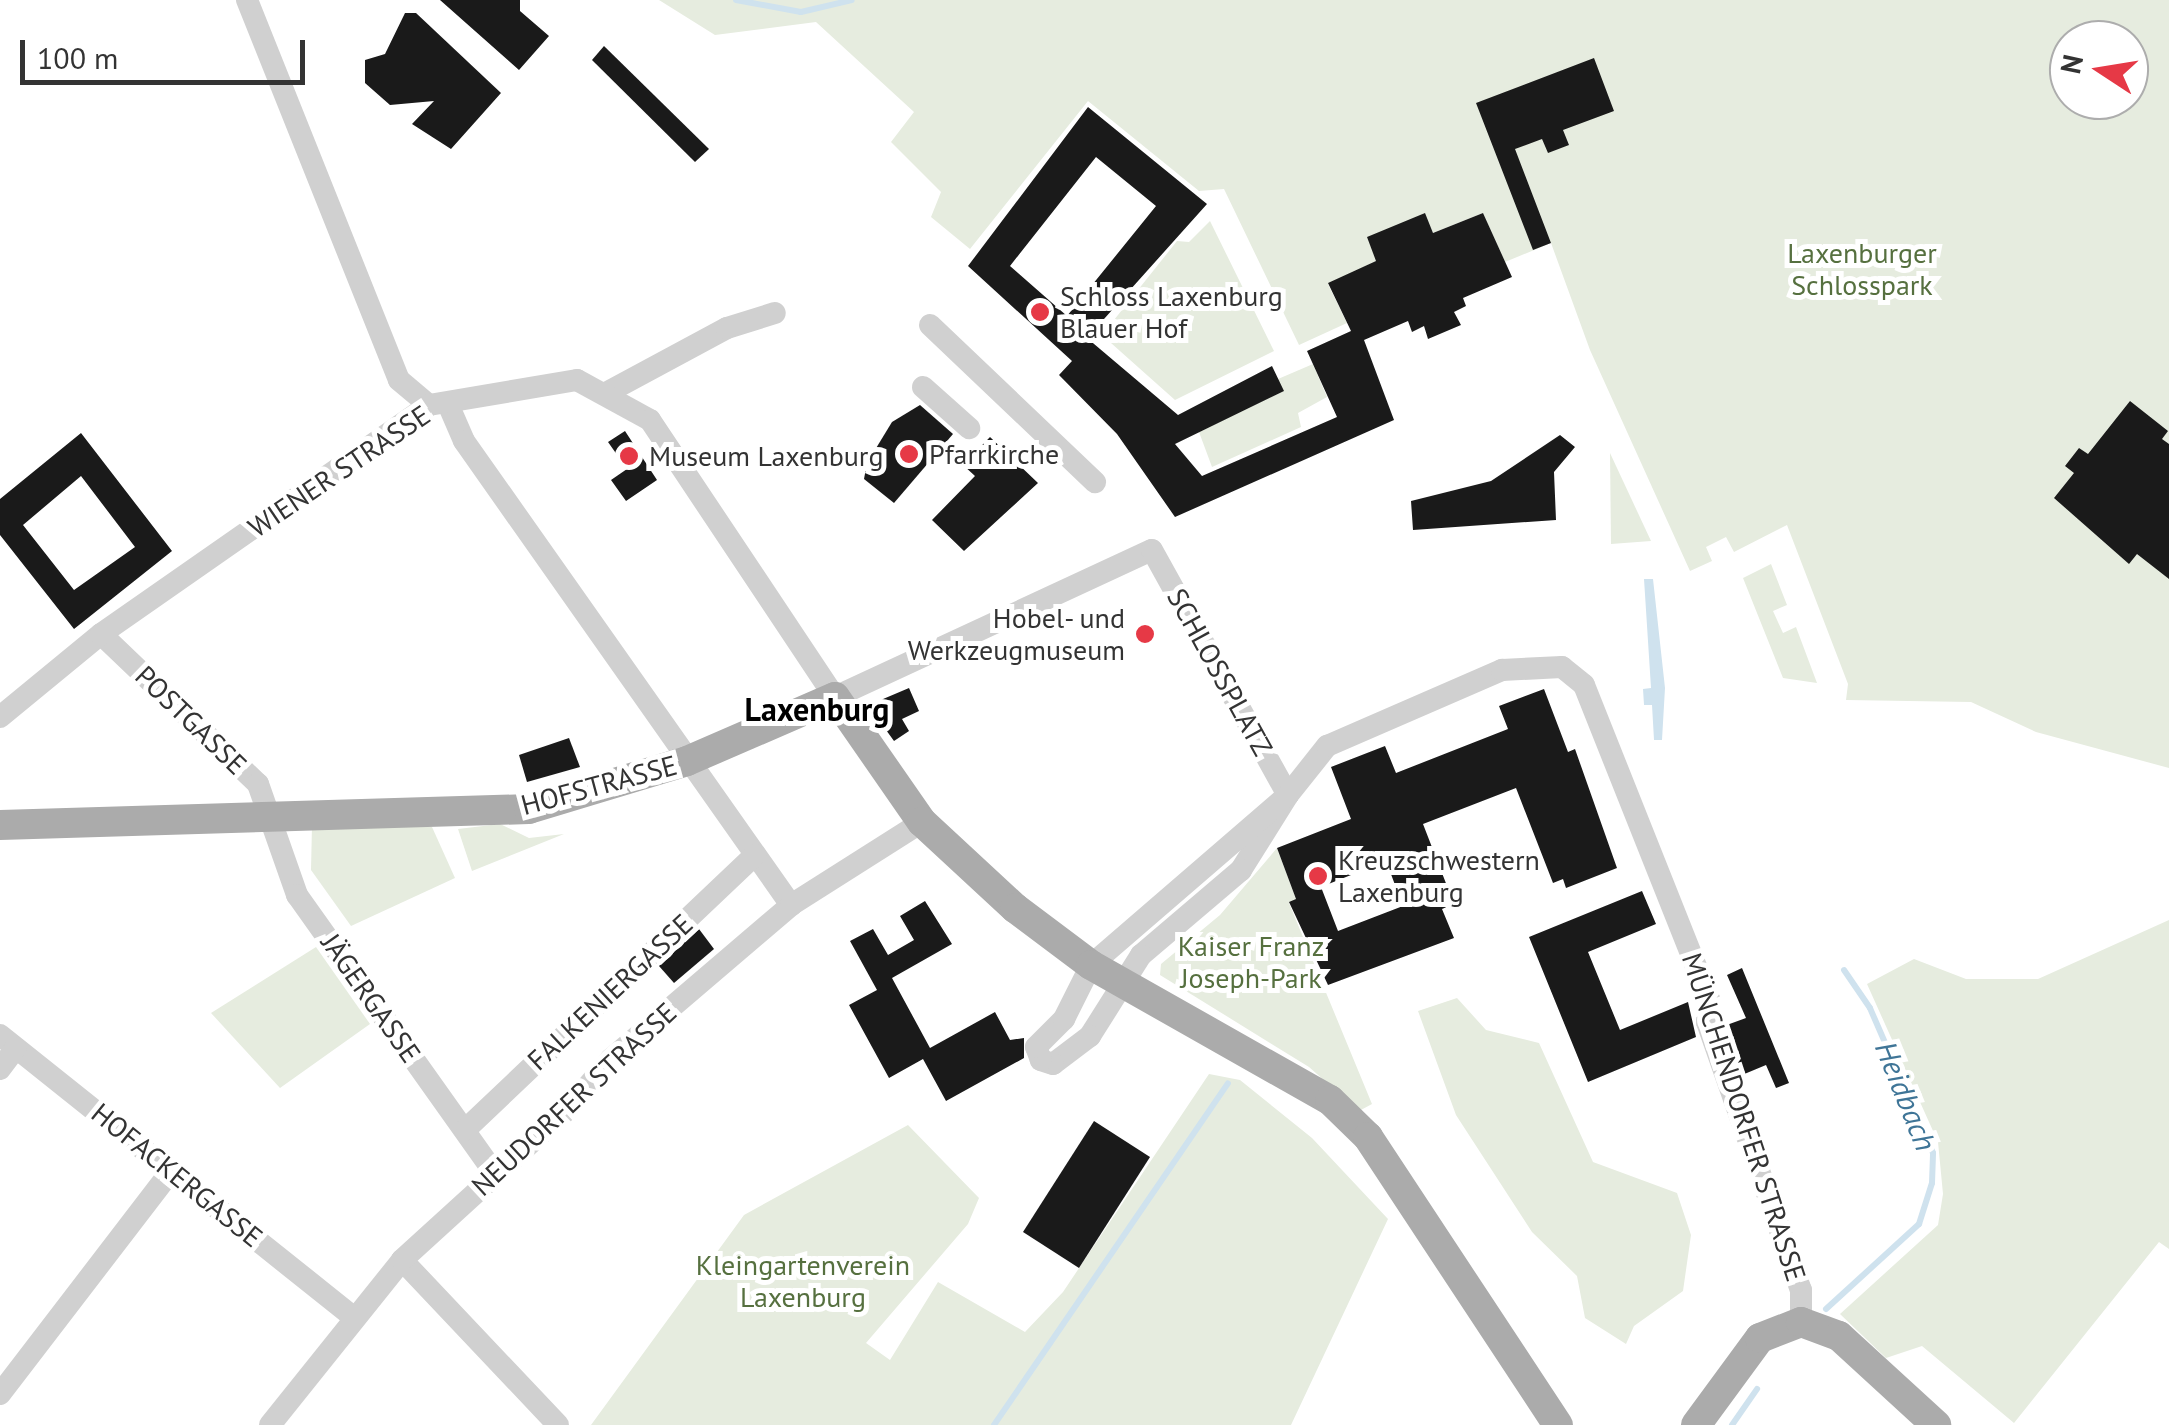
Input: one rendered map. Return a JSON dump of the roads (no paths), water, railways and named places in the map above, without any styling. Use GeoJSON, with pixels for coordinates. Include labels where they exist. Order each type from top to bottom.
{"type":"FeatureCollection","features":[{"type":"Feature","properties":{"kind":"main road","name":"HOFSTRASSE"},"geometry":{"type":"LineString","coordinates":[[0,825],[529,809],[687,761],[836,697]]}},
{"type":"Feature","properties":{"kind":"main road"},"geometry":{"type":"LineString","coordinates":[[836,697],[922,822],[962,864],[1091,965],[1330,1100],[1368,1136],[1558,1425]]}},
{"type":"Feature","properties":{"kind":"main road"},"geometry":{"type":"LineString","coordinates":[[1696,1425],[1760,1338],[1801,1322]]}},
{"type":"Feature","properties":{"kind":"main road","name":"MÜNCHENDORFER STRASSE"},"geometry":{"type":"LineString","coordinates":[[1801,1322],[1840,1336],[1936,1425]]}},
{"type":"Feature","properties":{"kind":"street"},"geometry":{"type":"LineString","coordinates":[[247,0],[399,380],[439,404],[791,905]]}},
{"type":"Feature","properties":{"kind":"street"},"geometry":{"type":"LineString","coordinates":[[775,313],[726,328],[608,392],[650,420],[836,697]]}},
{"type":"Feature","properties":{"kind":"street"},"geometry":{"type":"LineString","coordinates":[[930,325],[1095,482]]}},
{"type":"Feature","properties":{"kind":"street","name":"WIENER STRASSE"},"geometry":{"type":"LineString","coordinates":[[0,717],[101,634],[439,404],[577,380],[608,392]]}},
{"type":"Feature","properties":{"kind":"street"},"geometry":{"type":"LineString","coordinates":[[923,388],[970,428]]}},
{"type":"Feature","properties":{"kind":"street","name":"HOFSTRASSE"},"geometry":{"type":"LineString","coordinates":[[836,697],[1152,550]]}},
{"type":"Feature","properties":{"kind":"street","name":"SCHLOSSPLATZ"},"geometry":{"type":"LineString","coordinates":[[1152,550],[1288,795]]}},
{"type":"Feature","properties":{"kind":"street","name":"POSTGASSE"},"geometry":{"type":"LineString","coordinates":[[101,634],[258,784],[267,814]]}},
{"type":"Feature","properties":{"kind":"street","name":"MÜNCHENDORFER STRASSE"},"geometry":{"type":"LineString","coordinates":[[1288,795],[1327,746],[1502,670],[1562,667],[1591,701],[1709,999],[1708,1022],[1801,1290],[1801,1322]]}},
{"type":"Feature","properties":{"kind":"street"},"geometry":{"type":"LineString","coordinates":[[1288,795],[1241,870],[1141,954],[1082,1044],[1053,1064],[1041,1060],[1036,1047],[1064,1019],[1091,965],[1288,795]]}},
{"type":"Feature","properties":{"kind":"street","name":"JÄGERGASSE"},"geometry":{"type":"LineString","coordinates":[[267,814],[297,895],[494,1174]]}},
{"type":"Feature","properties":{"kind":"street","name":"NEUDORFER STRASSE"},"geometry":{"type":"LineString","coordinates":[[270,1425],[402,1260],[570,1108],[611,1058],[791,905],[922,822]]}},
{"type":"Feature","properties":{"kind":"street","name":"FALKENIERGASSE"},"geometry":{"type":"LineString","coordinates":[[464,1130],[754,855]]}},
{"type":"Feature","properties":{"kind":"street"},"geometry":{"type":"LineString","coordinates":[[0,1069],[8,1041]]}},
{"type":"Feature","properties":{"kind":"street","name":"HOFACKERGASSE"},"geometry":{"type":"LineString","coordinates":[[8,1041],[353,1318]]}},
{"type":"Feature","properties":{"kind":"street"},"geometry":{"type":"LineString","coordinates":[[0,1394],[171,1171]]}},
{"type":"Feature","properties":{"kind":"street"},"geometry":{"type":"LineString","coordinates":[[402,1260],[558,1425]]}},
{"type":"Feature","properties":{"kind":"water"},"geometry":{"type":"Polygon","coordinates":[[[1644,579],[1653,579],[1665,688],[1662,740],[1654,740],[1652,705],[1644,705],[1643,689],[1651,688],[1644,579]]]}},
{"type":"Feature","properties":{"kind":"waterway"},"geometry":{"type":"LineString","coordinates":[[736,0],[801,12],[852,0]]}},
{"type":"Feature","properties":{"kind":"waterway","name":"Heidbach"},"geometry":{"type":"LineString","coordinates":[[1826,1309],[1919,1224],[1932,1183],[1933,1153],[1870,1008],[1844,970]]}},
{"type":"Feature","properties":{"kind":"waterway"},"geometry":{"type":"LineString","coordinates":[[994,1425],[1228,1083]]}},
{"type":"Feature","properties":{"kind":"waterway","name":"Heidbach"},"geometry":{"type":"LineString","coordinates":[[1732,1425],[1757,1389]]}},
{"type":"Feature","properties":{"kind":"place","name":"Schloss Laxenburg Blauer Hof"},"geometry":{"type":"Point","coordinates":[1040,312]}},
{"type":"Feature","properties":{"kind":"place","name":"Pfarrkirche"},"geometry":{"type":"Point","coordinates":[909,454]}},
{"type":"Feature","properties":{"kind":"place","name":"Museum Laxenburg"},"geometry":{"type":"Point","coordinates":[629,456]}},
{"type":"Feature","properties":{"kind":"place","name":"Hobel- und Werkzeugmuseum"},"geometry":{"type":"Point","coordinates":[1145,634]}},
{"type":"Feature","properties":{"kind":"place","name":"Kreuzschwestern Laxenburg"},"geometry":{"type":"Point","coordinates":[1318,876]}},
{"type":"Feature","properties":{"kind":"district","name":"Laxenburg"},"geometry":{"type":"Point","coordinates":[817,709]}},
{"type":"Feature","properties":{"kind":"park label","name":"Laxenburger Schlosspark"},"geometry":{"type":"Point","coordinates":[1862,269]}},
{"type":"Feature","properties":{"kind":"park label","name":"Kaiser Franz Joseph-Park"},"geometry":{"type":"Point","coordinates":[1251,962]}},
{"type":"Feature","properties":{"kind":"park label","name":"Kleingartenverein Laxenburg"},"geometry":{"type":"Point","coordinates":[803,1281]}}]}
